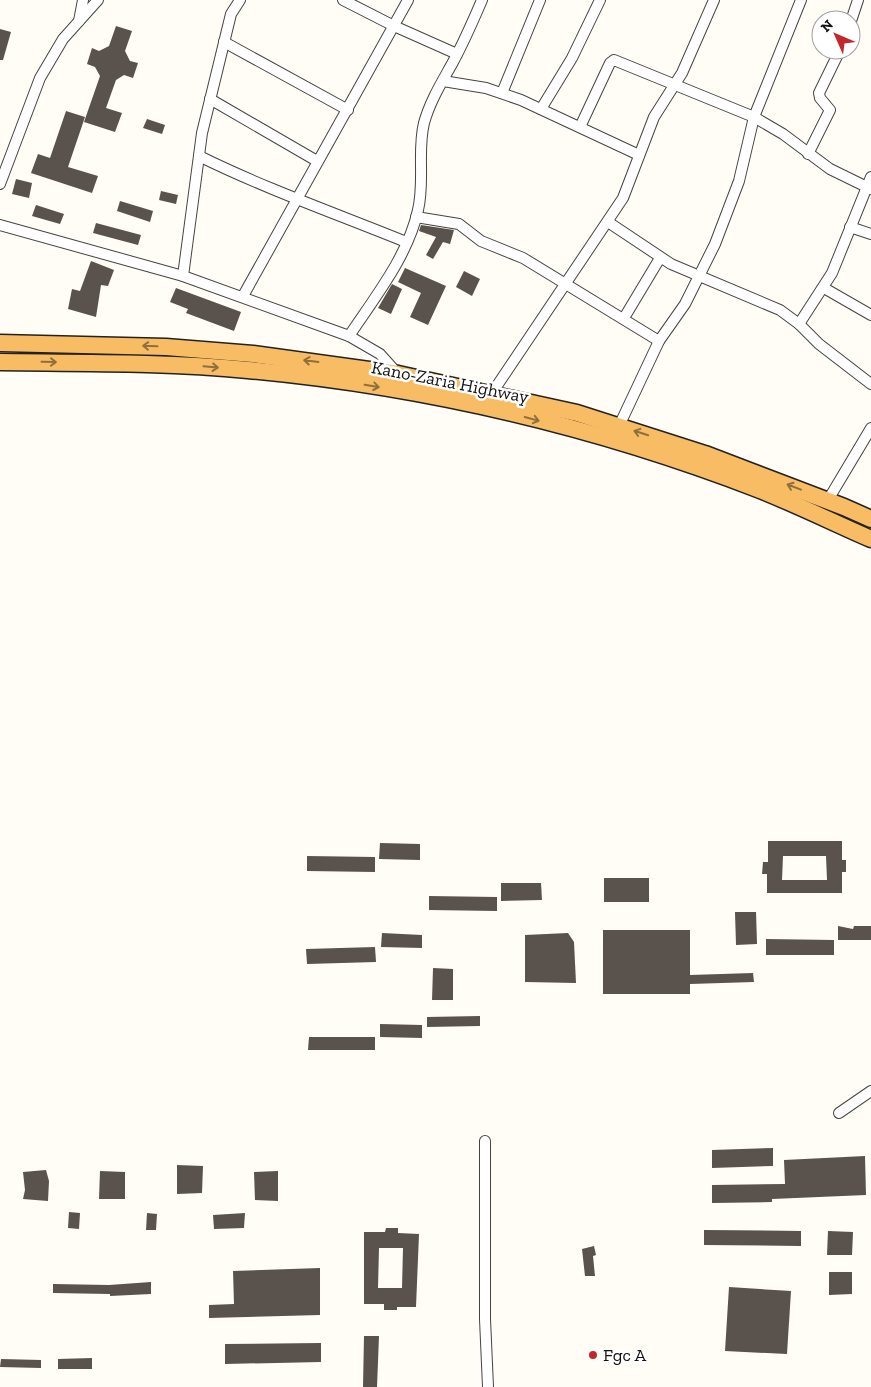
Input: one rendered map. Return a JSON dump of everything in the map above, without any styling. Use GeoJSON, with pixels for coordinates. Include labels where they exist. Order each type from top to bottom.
{"type":"FeatureCollection","features":[{"type":"Feature","properties":{"kind":"highway","name":"Kano-Zaria Highway"},"geometry":{"type":"LineString","coordinates":[[0,343],[166,347],[262,356],[398,374],[492,393],[577,413],[620,426],[705,454],[828,500],[871,519]]}},
{"type":"Feature","properties":{"kind":"highway","name":"Kano-Zaria Highway"},"geometry":{"type":"LineString","coordinates":[[0,362],[200,366],[250,370],[315,378],[447,399],[567,428],[698,468],[760,490],[871,539]]}},
{"type":"Feature","properties":{"kind":"street"},"geometry":{"type":"LineString","coordinates":[[78,22],[84,0]]}},
{"type":"Feature","properties":{"kind":"street"},"geometry":{"type":"LineString","coordinates":[[0,184],[40,78],[63,39],[98,0]]}},
{"type":"Feature","properties":{"kind":"street"},"geometry":{"type":"LineString","coordinates":[[183,276],[199,156],[210,99],[231,14],[240,0]]}},
{"type":"Feature","properties":{"kind":"street"},"geometry":{"type":"LineString","coordinates":[[343,0],[394,26],[457,54]]}},
{"type":"Feature","properties":{"kind":"street"},"geometry":{"type":"LineString","coordinates":[[243,296],[296,197],[348,110],[408,0]]}},
{"type":"Feature","properties":{"kind":"street"},"geometry":{"type":"LineString","coordinates":[[349,336],[385,282],[406,242],[416,217],[421,190],[421,141],[424,124],[432,100],[457,54],[482,0]]}},
{"type":"Feature","properties":{"kind":"street"},"geometry":{"type":"LineString","coordinates":[[502,93],[540,0]]}},
{"type":"Feature","properties":{"kind":"street"},"geometry":{"type":"LineString","coordinates":[[541,109],[572,58],[600,0]]}},
{"type":"Feature","properties":{"kind":"street"},"geometry":{"type":"LineString","coordinates":[[492,393],[623,198],[654,117],[682,72],[714,0]]}},
{"type":"Feature","properties":{"kind":"street"},"geometry":{"type":"LineString","coordinates":[[620,426],[659,341],[684,304],[715,244],[739,181],[754,117],[801,0]]}},
{"type":"Feature","properties":{"kind":"street"},"geometry":{"type":"LineString","coordinates":[[224,42],[348,110]]}},
{"type":"Feature","properties":{"kind":"street"},"geometry":{"type":"LineString","coordinates":[[808,154],[830,110],[820,98],[819,93],[835,60]]}},
{"type":"Feature","properties":{"kind":"street"},"geometry":{"type":"LineString","coordinates":[[580,127],[612,61],[754,117],[783,134],[830,169],[868,188]]}},
{"type":"Feature","properties":{"kind":"street"},"geometry":{"type":"LineString","coordinates":[[443,81],[502,93],[541,109],[639,155]]}},
{"type":"Feature","properties":{"kind":"street"},"geometry":{"type":"LineString","coordinates":[[210,99],[317,161]]}},
{"type":"Feature","properties":{"kind":"street"},"geometry":{"type":"LineString","coordinates":[[199,156],[248,180],[296,197],[406,242]]}},
{"type":"Feature","properties":{"kind":"street"},"geometry":{"type":"LineString","coordinates":[[799,324],[824,288],[868,188],[871,177]]}},
{"type":"Feature","properties":{"kind":"street"},"geometry":{"type":"LineString","coordinates":[[416,217],[459,224],[481,241],[523,258],[659,341]]}},
{"type":"Feature","properties":{"kind":"street"},"geometry":{"type":"LineString","coordinates":[[608,222],[660,258],[780,310],[799,324],[819,344],[871,384]]}},
{"type":"Feature","properties":{"kind":"street"},"geometry":{"type":"LineString","coordinates":[[0,225],[183,276],[243,296],[349,336],[380,354],[398,374]]}},
{"type":"Feature","properties":{"kind":"street"},"geometry":{"type":"LineString","coordinates":[[850,227],[871,234]]}},
{"type":"Feature","properties":{"kind":"street"},"geometry":{"type":"LineString","coordinates":[[624,318],[660,258]]}},
{"type":"Feature","properties":{"kind":"street"},"geometry":{"type":"LineString","coordinates":[[824,288],[871,315]]}},
{"type":"Feature","properties":{"kind":"street"},"geometry":{"type":"LineString","coordinates":[[828,500],[871,428]]}},
{"type":"Feature","properties":{"kind":"street"},"geometry":{"type":"LineString","coordinates":[[839,1113],[871,1091]]}},
{"type":"Feature","properties":{"kind":"street"},"geometry":{"type":"LineString","coordinates":[[485,1140],[485,1319],[488,1387]]}},
{"type":"Feature","properties":{"kind":"building"},"geometry":{"type":"Polygon","coordinates":[[[116,26],[132,31],[125,51],[130,61],[138,63],[133,78],[124,75],[116,80],[106,108],[122,113],[115,132],[84,122],[100,76],[95,67],[87,64],[92,48],[99,51],[109,46],[116,26]]]}},
{"type":"Feature","properties":{"kind":"building"},"geometry":{"type":"Polygon","coordinates":[[[0,29],[11,32],[3,60],[0,60],[0,29]]]}},
{"type":"Feature","properties":{"kind":"building"},"geometry":{"type":"Polygon","coordinates":[[[66,111],[85,117],[68,167],[98,176],[92,193],[31,173],[38,154],[50,158],[66,111]]]}},
{"type":"Feature","properties":{"kind":"building"},"geometry":{"type":"Polygon","coordinates":[[[147,119],[165,125],[162,134],[143,128],[147,119]]]}},
{"type":"Feature","properties":{"kind":"building"},"geometry":{"type":"Polygon","coordinates":[[[16,179],[32,183],[29,198],[12,194],[16,179]]]}},
{"type":"Feature","properties":{"kind":"building"},"geometry":{"type":"Polygon","coordinates":[[[161,191],[178,195],[176,204],[159,200],[161,191]]]}},
{"type":"Feature","properties":{"kind":"building"},"geometry":{"type":"Polygon","coordinates":[[[120,201],[153,211],[150,222],[117,211],[120,201]]]}},
{"type":"Feature","properties":{"kind":"building"},"geometry":{"type":"Polygon","coordinates":[[[36,205],[64,214],[60,224],[32,216],[36,205]]]}},
{"type":"Feature","properties":{"kind":"building"},"geometry":{"type":"Polygon","coordinates":[[[96,223],[141,235],[138,245],[93,233],[96,223]]]}},
{"type":"Feature","properties":{"kind":"building"},"geometry":{"type":"Polygon","coordinates":[[[421,225],[454,230],[450,244],[443,242],[433,259],[426,255],[436,237],[419,231],[421,225]]]}},
{"type":"Feature","properties":{"kind":"building"},"geometry":{"type":"Polygon","coordinates":[[[91,261],[114,270],[108,286],[101,285],[96,317],[68,309],[72,289],[80,291],[91,261]]]}},
{"type":"Feature","properties":{"kind":"building"},"geometry":{"type":"Polygon","coordinates":[[[405,268],[446,286],[428,325],[410,317],[421,293],[398,282],[405,268]]]}},
{"type":"Feature","properties":{"kind":"building"},"geometry":{"type":"Polygon","coordinates":[[[464,271],[480,279],[472,296],[456,287],[464,271]]]}},
{"type":"Feature","properties":{"kind":"building"},"geometry":{"type":"Polygon","coordinates":[[[392,284],[402,289],[391,314],[378,308],[392,284]]]}},
{"type":"Feature","properties":{"kind":"building"},"geometry":{"type":"Polygon","coordinates":[[[176,288],[241,312],[234,331],[186,313],[188,309],[170,302],[176,288]]]}},
{"type":"Feature","properties":{"kind":"building"},"geometry":{"type":"Polygon","coordinates":[[[768,841],[842,841],[842,860],[846,860],[846,872],[842,872],[842,893],[767,893],[767,874],[762,874],[763,862],[768,862],[768,841]],[[783,856],[782,880],[827,880],[826,856],[783,856]]]}},
{"type":"Feature","properties":{"kind":"building"},"geometry":{"type":"Polygon","coordinates":[[[380,843],[420,844],[420,860],[379,859],[380,843]]]}},
{"type":"Feature","properties":{"kind":"building"},"geometry":{"type":"Polygon","coordinates":[[[307,856],[375,857],[375,872],[307,871],[307,856]]]}},
{"type":"Feature","properties":{"kind":"building"},"geometry":{"type":"Polygon","coordinates":[[[604,878],[649,878],[649,902],[604,902],[604,878]]]}},
{"type":"Feature","properties":{"kind":"building"},"geometry":{"type":"Polygon","coordinates":[[[501,883],[541,883],[542,900],[501,901],[501,883]]]}},
{"type":"Feature","properties":{"kind":"building"},"geometry":{"type":"Polygon","coordinates":[[[429,896],[497,897],[497,911],[429,910],[429,896]]]}},
{"type":"Feature","properties":{"kind":"building"},"geometry":{"type":"Polygon","coordinates":[[[735,912],[756,912],[757,944],[736,945],[735,912]]]}},
{"type":"Feature","properties":{"kind":"building"},"geometry":{"type":"Polygon","coordinates":[[[838,926],[853,929],[854,926],[871,926],[871,940],[838,940],[838,926]]]}},
{"type":"Feature","properties":{"kind":"building"},"geometry":{"type":"Polygon","coordinates":[[[603,930],[690,930],[690,975],[753,973],[754,982],[690,984],[690,994],[603,994],[603,930]]]}},
{"type":"Feature","properties":{"kind":"building"},"geometry":{"type":"Polygon","coordinates":[[[382,933],[422,935],[422,948],[381,947],[382,933]]]}},
{"type":"Feature","properties":{"kind":"building"},"geometry":{"type":"Polygon","coordinates":[[[568,933],[574,942],[576,983],[525,982],[525,935],[568,933]]]}},
{"type":"Feature","properties":{"kind":"building"},"geometry":{"type":"Polygon","coordinates":[[[766,939],[834,940],[834,955],[766,955],[766,939]]]}},
{"type":"Feature","properties":{"kind":"building"},"geometry":{"type":"Polygon","coordinates":[[[375,947],[376,962],[307,964],[306,949],[375,947]]]}},
{"type":"Feature","properties":{"kind":"building"},"geometry":{"type":"Polygon","coordinates":[[[433,968],[453,969],[453,1000],[432,1000],[433,968]]]}},
{"type":"Feature","properties":{"kind":"building"},"geometry":{"type":"Polygon","coordinates":[[[480,1016],[480,1026],[427,1027],[427,1017],[480,1016]]]}},
{"type":"Feature","properties":{"kind":"building"},"geometry":{"type":"Polygon","coordinates":[[[380,1024],[422,1025],[422,1038],[380,1037],[380,1024]]]}},
{"type":"Feature","properties":{"kind":"building"},"geometry":{"type":"Polygon","coordinates":[[[309,1037],[375,1037],[375,1050],[308,1050],[309,1037]]]}},
{"type":"Feature","properties":{"kind":"building"},"geometry":{"type":"Polygon","coordinates":[[[773,1148],[773,1166],[712,1168],[712,1150],[773,1148]]]}},
{"type":"Feature","properties":{"kind":"building"},"geometry":{"type":"Polygon","coordinates":[[[865,1156],[866,1195],[772,1199],[772,1202],[712,1203],[712,1185],[785,1184],[784,1160],[865,1156]]]}},
{"type":"Feature","properties":{"kind":"building"},"geometry":{"type":"Polygon","coordinates":[[[177,1165],[203,1166],[202,1193],[177,1194],[177,1165]]]}},
{"type":"Feature","properties":{"kind":"building"},"geometry":{"type":"Polygon","coordinates":[[[46,1170],[49,1181],[48,1201],[23,1199],[25,1190],[23,1172],[46,1170]]]}},
{"type":"Feature","properties":{"kind":"building"},"geometry":{"type":"Polygon","coordinates":[[[100,1171],[125,1172],[125,1199],[99,1199],[100,1171]]]}},
{"type":"Feature","properties":{"kind":"building"},"geometry":{"type":"Polygon","coordinates":[[[278,1171],[278,1201],[255,1200],[254,1172],[278,1171]]]}},
{"type":"Feature","properties":{"kind":"building"},"geometry":{"type":"Polygon","coordinates":[[[69,1212],[80,1213],[79,1229],[68,1228],[69,1212]]]}},
{"type":"Feature","properties":{"kind":"building"},"geometry":{"type":"Polygon","coordinates":[[[147,1213],[157,1214],[156,1230],[146,1230],[147,1213]]]}},
{"type":"Feature","properties":{"kind":"building"},"geometry":{"type":"Polygon","coordinates":[[[245,1213],[244,1228],[214,1229],[213,1215],[245,1213]]]}},
{"type":"Feature","properties":{"kind":"building"},"geometry":{"type":"Polygon","coordinates":[[[386,1228],[398,1228],[398,1233],[419,1234],[416,1307],[397,1307],[397,1310],[384,1310],[384,1304],[364,1304],[364,1232],[385,1232],[386,1228]],[[379,1248],[378,1288],[402,1288],[403,1248],[379,1248]]]}},
{"type":"Feature","properties":{"kind":"building"},"geometry":{"type":"Polygon","coordinates":[[[704,1230],[801,1231],[801,1246],[704,1245],[704,1230]]]}},
{"type":"Feature","properties":{"kind":"building"},"geometry":{"type":"Polygon","coordinates":[[[828,1231],[853,1232],[852,1255],[827,1255],[828,1231]]]}},
{"type":"Feature","properties":{"kind":"building"},"geometry":{"type":"Polygon","coordinates":[[[594,1246],[596,1255],[593,1256],[595,1276],[585,1276],[582,1249],[594,1246]]]}},
{"type":"Feature","properties":{"kind":"building"},"geometry":{"type":"Polygon","coordinates":[[[320,1268],[320,1315],[209,1318],[209,1305],[234,1304],[233,1271],[320,1268]]]}},
{"type":"Feature","properties":{"kind":"building"},"geometry":{"type":"Polygon","coordinates":[[[829,1272],[852,1272],[852,1294],[829,1295],[829,1272]]]}},
{"type":"Feature","properties":{"kind":"building"},"geometry":{"type":"Polygon","coordinates":[[[151,1282],[151,1294],[110,1296],[110,1294],[53,1293],[53,1284],[109,1285],[151,1282]]]}},
{"type":"Feature","properties":{"kind":"building"},"geometry":{"type":"Polygon","coordinates":[[[729,1287],[791,1291],[787,1354],[725,1351],[729,1287]]]}},
{"type":"Feature","properties":{"kind":"building"},"geometry":{"type":"Polygon","coordinates":[[[364,1336],[379,1336],[377,1387],[363,1387],[364,1336]]]}},
{"type":"Feature","properties":{"kind":"building"},"geometry":{"type":"Polygon","coordinates":[[[321,1343],[321,1362],[225,1364],[225,1344],[321,1343]]]}},
{"type":"Feature","properties":{"kind":"building"},"geometry":{"type":"Polygon","coordinates":[[[92,1358],[92,1369],[58,1369],[58,1359],[92,1358]]]}},
{"type":"Feature","properties":{"kind":"building"},"geometry":{"type":"Polygon","coordinates":[[[1,1359],[41,1360],[41,1368],[0,1367],[1,1359]]]}},
{"type":"Feature","properties":{"kind":"place","name":"Fgc A"},"geometry":{"type":"Point","coordinates":[593,1355]}}]}
